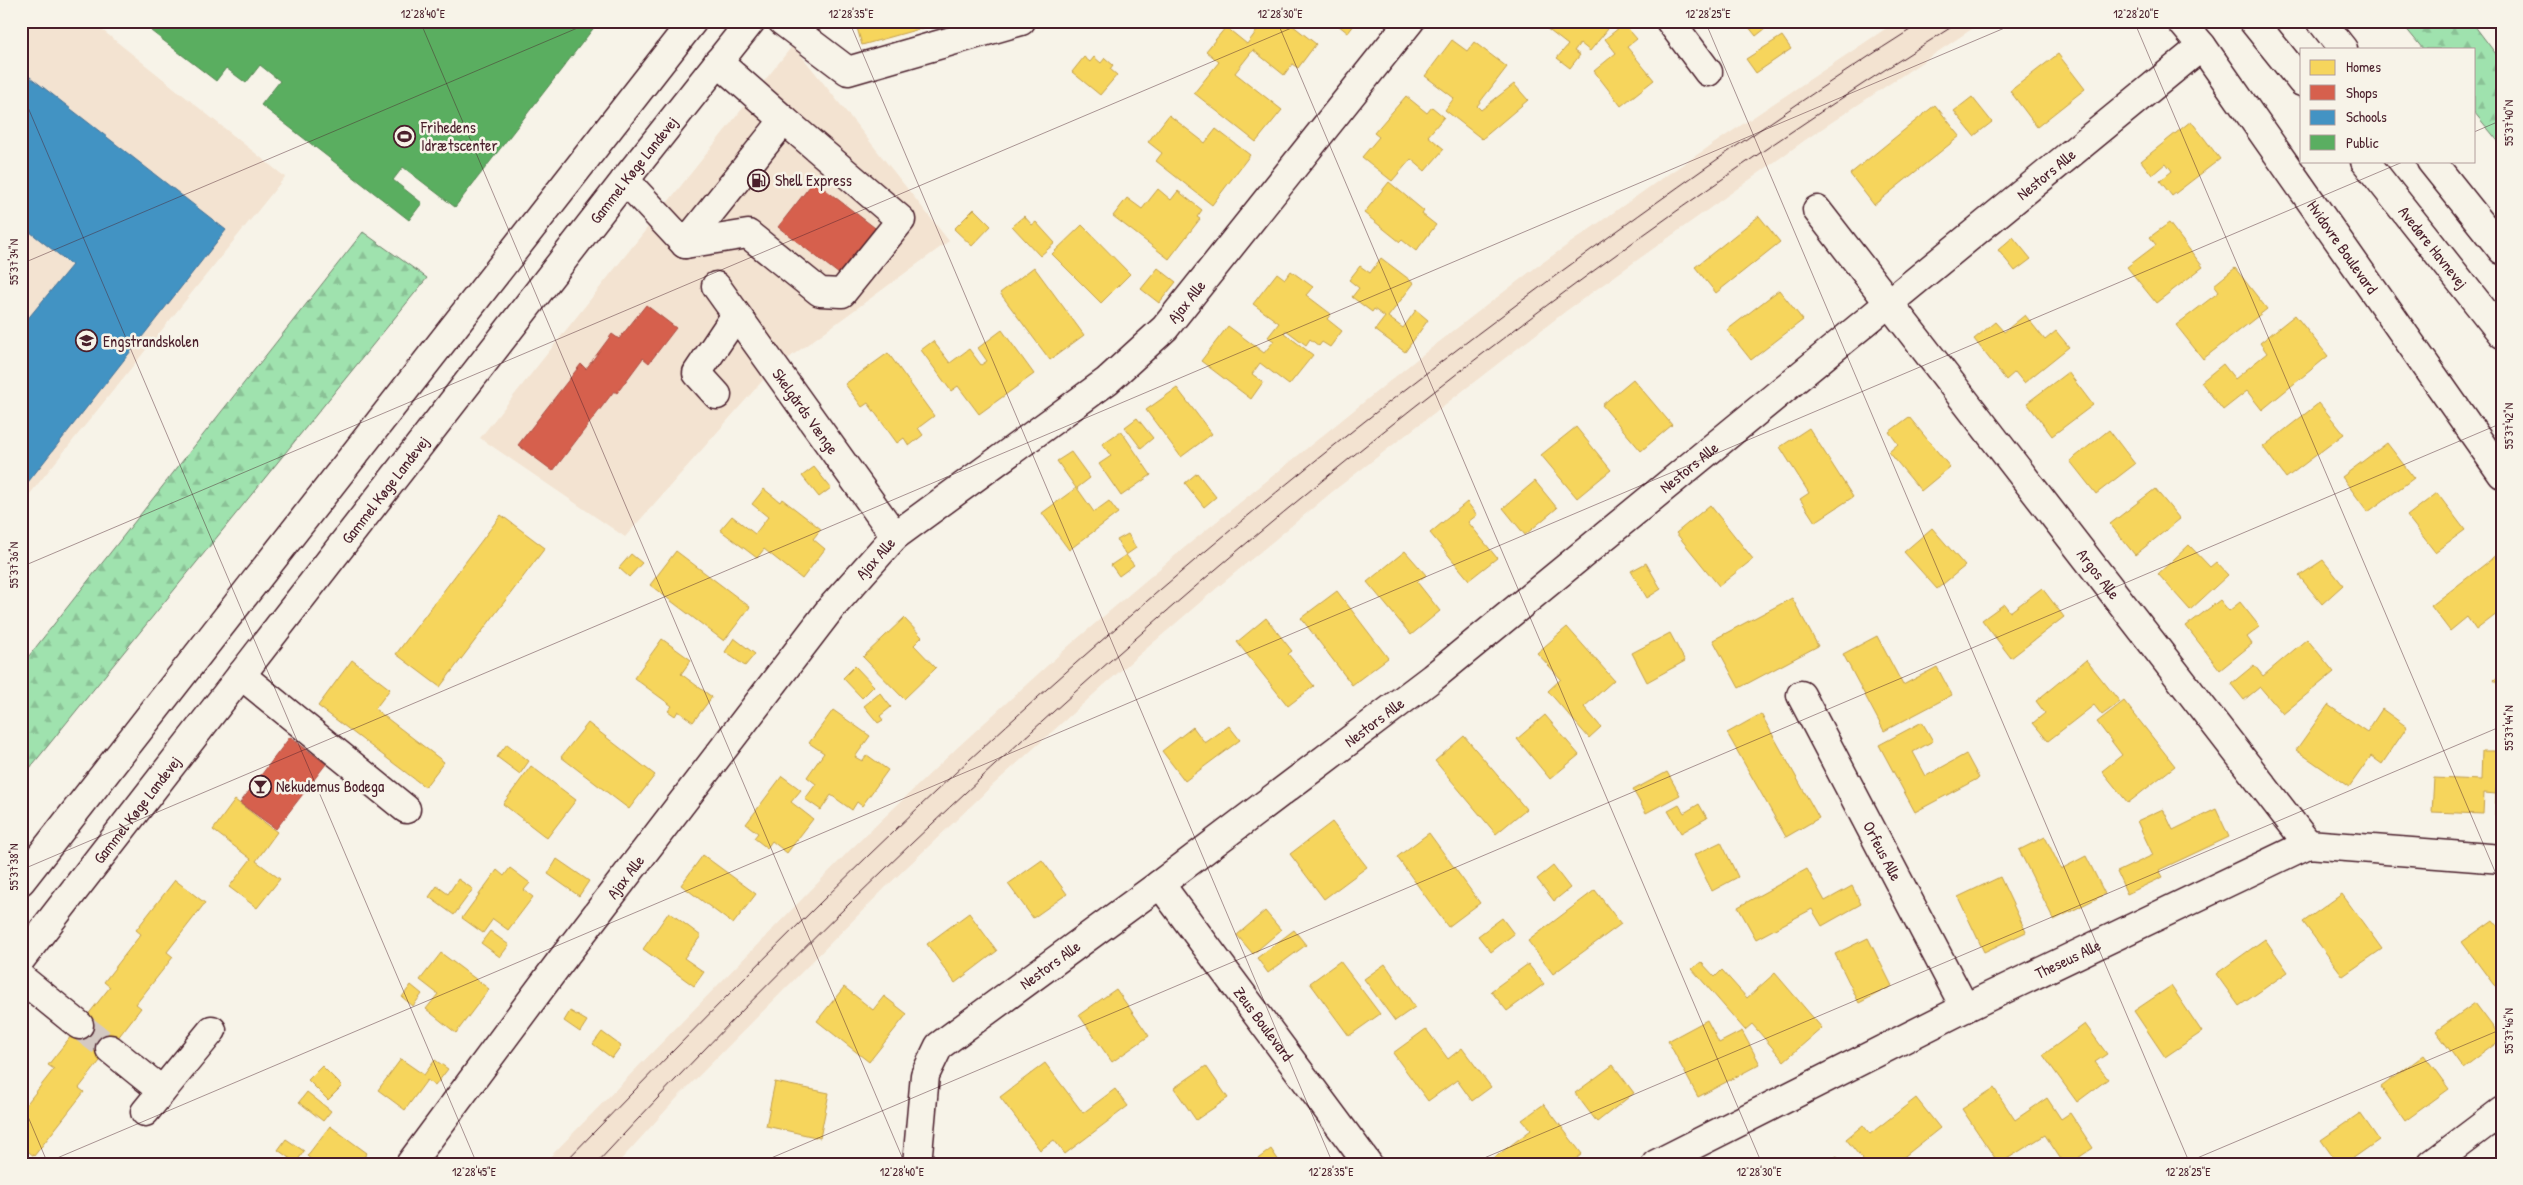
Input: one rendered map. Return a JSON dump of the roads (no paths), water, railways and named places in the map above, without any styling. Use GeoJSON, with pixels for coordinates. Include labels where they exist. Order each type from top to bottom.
{"type":"FeatureCollection","features":[{"type":"Feature","properties":{"kind":"street"},"geometry":{"type":"LineString","coordinates":[[21,881],[693,21]]}},
{"type":"Feature","properties":{"kind":"street","name":"Gammel Køge Landevej"},"geometry":{"type":"LineString","coordinates":[[21,959],[625,180],[751,21]]}},
{"type":"Feature","properties":{"kind":"street"},"geometry":{"type":"LineString","coordinates":[[782,21],[848,71],[1020,21]]}},
{"type":"Feature","properties":{"kind":"street","name":"Ajax Alle"},"geometry":{"type":"LineString","coordinates":[[410,1164],[563,959],[831,608],[895,536],[1107,381],[1165,328],[1410,21]]}},
{"type":"Feature","properties":{"kind":"street"},"geometry":{"type":"LineString","coordinates":[[1670,21],[1708,72]]}},
{"type":"Feature","properties":{"kind":"street","name":"Hvidovre Boulevard"},"geometry":{"type":"LineString","coordinates":[[2181,21],[2202,46],[2502,474]]}},
{"type":"Feature","properties":{"kind":"street"},"geometry":{"type":"LineString","coordinates":[[2253,21],[2300,80]]}},
{"type":"Feature","properties":{"kind":"street"},"geometry":{"type":"LineString","coordinates":[[2322,21],[2342,48]]}},
{"type":"Feature","properties":{"kind":"street","name":"Nestors Alle"},"geometry":{"type":"LineString","coordinates":[[917,1164],[925,1075],[939,1046],[1160,884],[1432,678],[2202,46]]}},
{"type":"Feature","properties":{"kind":"street"},"geometry":{"type":"LineString","coordinates":[[685,244],[748,234],[820,292],[842,293],[901,220],[718,62]]}},
{"type":"Feature","properties":{"kind":"street"},"geometry":{"type":"LineString","coordinates":[[685,244],[784,120]]}},
{"type":"Feature","properties":{"kind":"street","name":"Avedøre Havnevej"},"geometry":{"type":"LineString","coordinates":[[2366,162],[2502,334]]}},
{"type":"Feature","properties":{"kind":"street"},"geometry":{"type":"LineString","coordinates":[[2431,162],[2502,250]]}},
{"type":"Feature","properties":{"kind":"street"},"geometry":{"type":"LineString","coordinates":[[625,180],[685,244]]}},
{"type":"Feature","properties":{"kind":"street"},"geometry":{"type":"LineString","coordinates":[[1817,210],[1890,304]]}},
{"type":"Feature","properties":{"kind":"street","name":"Skelgårds Vænge"},"geometry":{"type":"LineString","coordinates":[[716,286],[895,536]]}},
{"type":"Feature","properties":{"kind":"street","name":"Argos Alle"},"geometry":{"type":"LineString","coordinates":[[1890,304],[2308,844]]}},
{"type":"Feature","properties":{"kind":"street"},"geometry":{"type":"LineString","coordinates":[[717,395],[697,373],[736,315]]}},
{"type":"Feature","properties":{"kind":"street"},"geometry":{"type":"LineString","coordinates":[[241,675],[406,809]]}},
{"type":"Feature","properties":{"kind":"street","name":"Orfeus Alle"},"geometry":{"type":"LineString","coordinates":[[1801,695],[1965,1008]]}},
{"type":"Feature","properties":{"kind":"street","name":"Theseus Alle"},"geometry":{"type":"LineString","coordinates":[[1656,1164],[1965,1008],[2308,844],[2502,859]]}},
{"type":"Feature","properties":{"kind":"street","name":"Zeus Boulevard"},"geometry":{"type":"LineString","coordinates":[[1160,884],[1368,1164]]}},
{"type":"Feature","properties":{"kind":"street"},"geometry":{"type":"LineString","coordinates":[[21,978],[80,1025]]}},
{"type":"Feature","properties":{"kind":"street"},"geometry":{"type":"LineString","coordinates":[[145,1112],[212,1030]]}},
{"type":"Feature","properties":{"kind":"street"},"geometry":{"type":"LineString","coordinates":[[110,1049],[162,1091]]}},
{"type":"Feature","properties":{"kind":"street"},"geometry":{"type":"LineString","coordinates":[[2432,1164],[2502,1111]]}},
{"type":"Feature","properties":{"kind":"tunnel"},"geometry":{"type":"LineString","coordinates":[[79,1025],[110,1049]]}},
{"type":"Feature","properties":{"kind":"tram line"},"geometry":{"type":"LineString","coordinates":[[563,1164],[763,959],[917,809],[1044,691],[1198,557],[1356,428],[1517,304],[1760,130],[1924,21]]}},
{"type":"Feature","properties":{"kind":"tram line"},"geometry":{"type":"LineString","coordinates":[[596,1164],[750,1002],[909,846],[1073,694],[1241,548],[1414,407],[1592,272],[1774,143],[1961,21]]}},
{"type":"Feature","properties":{"kind":"place","name":"Frihedens Idrætscenter"},"geometry":{"type":"Point","coordinates":[405,136]}},
{"type":"Feature","properties":{"kind":"place","name":"Shell Express"},"geometry":{"type":"Point","coordinates":[759,180]}},
{"type":"Feature","properties":{"kind":"place","name":"Engstrandskolen"},"geometry":{"type":"Point","coordinates":[87,341]}},
{"type":"Feature","properties":{"kind":"place","name":"Nekudemus Bodega"},"geometry":{"type":"Point","coordinates":[260,786]}}]}
